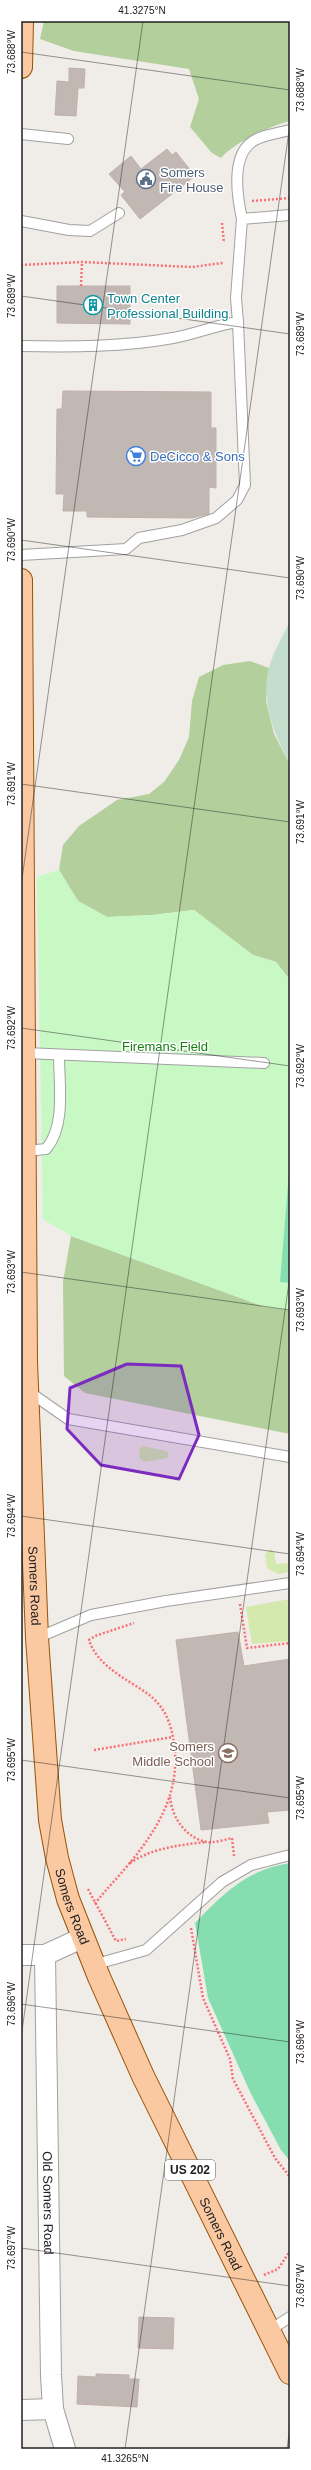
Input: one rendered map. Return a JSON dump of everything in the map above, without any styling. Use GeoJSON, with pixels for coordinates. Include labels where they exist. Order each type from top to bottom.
{"type":"FeatureCollection","features":[{"type":"Feature","properties":{"kind":"main road"},"geometry":{"type":"LineString","coordinates":[[21,68],[22,21]]}},
{"type":"Feature","properties":{"kind":"main road","name":"Somers Road"},"geometry":{"type":"LineString","coordinates":[[21,580],[26,1151],[27,1562],[37,1638],[50,1820],[57,1858],[82,1938],[93,1965],[143,2076],[290,2372]]}},
{"type":"Feature","properties":{"kind":"street"},"geometry":{"type":"LineString","coordinates":[[21,1955],[45,1955],[82,1938]]}},
{"type":"Feature","properties":{"kind":"street","name":"Old Somers Road"},"geometry":{"type":"LineString","coordinates":[[45,1955],[50,2360],[53,2408],[65,2449]]}},
{"type":"Feature","properties":{"kind":"street"},"geometry":{"type":"LineString","coordinates":[[21,2410],[53,2408]]}},
{"type":"Feature","properties":{"kind":"lane"},"geometry":{"type":"LineString","coordinates":[[21,555],[126,549],[139,538],[182,530],[216,518],[237,500],[243,491],[245,485],[237,292],[242,219],[238,169],[243,151],[256,139],[290,130]]}},
{"type":"Feature","properties":{"kind":"lane"},"geometry":{"type":"LineString","coordinates":[[21,134],[68,139]]}},
{"type":"Feature","properties":{"kind":"lane"},"geometry":{"type":"LineString","coordinates":[[21,221],[69,230],[90,231],[119,213]]}},
{"type":"Feature","properties":{"kind":"lane"},"geometry":{"type":"LineString","coordinates":[[242,219],[290,215]]}},
{"type":"Feature","properties":{"kind":"lane"},"geometry":{"type":"LineString","coordinates":[[21,346],[148,341],[174,338],[215,326],[238,322]]}},
{"type":"Feature","properties":{"kind":"lane"},"geometry":{"type":"LineString","coordinates":[[25,1054],[264,1063]]}},
{"type":"Feature","properties":{"kind":"lane"},"geometry":{"type":"LineString","coordinates":[[26,1151],[46,1149],[55,1138],[58,1120],[59,1055]]}},
{"type":"Feature","properties":{"kind":"lane"},"geometry":{"type":"LineString","coordinates":[[27,1390],[68,1419],[290,1457]]}},
{"type":"Feature","properties":{"kind":"lane"},"geometry":{"type":"LineString","coordinates":[[37,1638],[91,1616],[166,1601],[290,1583]]}},
{"type":"Feature","properties":{"kind":"lane"},"geometry":{"type":"LineString","coordinates":[[93,1965],[146,1950],[222,1882],[251,1865],[290,1856]]}},
{"type":"Feature","properties":{"kind":"lane"},"geometry":{"type":"LineString","coordinates":[[270,2330],[290,2317]]}},
{"type":"Feature","properties":{"kind":"path"},"geometry":{"type":"LineString","coordinates":[[252,201],[290,198]]}},
{"type":"Feature","properties":{"kind":"path"},"geometry":{"type":"LineString","coordinates":[[222,223],[224,244]]}},
{"type":"Feature","properties":{"kind":"path"},"geometry":{"type":"LineString","coordinates":[[21,265],[82,262],[192,267],[223,265],[224,258]]}},
{"type":"Feature","properties":{"kind":"path"},"geometry":{"type":"LineString","coordinates":[[81,286],[82,262]]}},
{"type":"Feature","properties":{"kind":"path"},"geometry":{"type":"LineString","coordinates":[[232,1605],[247,1602]]}},
{"type":"Feature","properties":{"kind":"path"},"geometry":{"type":"LineString","coordinates":[[240,1604],[247,1648],[290,1643]]}},
{"type":"Feature","properties":{"kind":"path"},"geometry":{"type":"LineString","coordinates":[[116,1941],[96,1904],[152,1832],[170,1796],[176,1772],[173,1738],[171,1725],[162,1706],[102,1661],[91,1648],[89,1640],[95,1636],[142,1621]]}},
{"type":"Feature","properties":{"kind":"path"},"geometry":{"type":"LineString","coordinates":[[94,1750],[173,1738]]}},
{"type":"Feature","properties":{"kind":"path"},"geometry":{"type":"LineString","coordinates":[[170,1796],[171,1806],[176,1819],[184,1829],[193,1838],[208,1842]]}},
{"type":"Feature","properties":{"kind":"path"},"geometry":{"type":"LineString","coordinates":[[128,1864],[138,1858],[164,1849],[232,1838],[234,1856]]}},
{"type":"Feature","properties":{"kind":"path"},"geometry":{"type":"LineString","coordinates":[[191,1928],[203,1998],[230,2059],[233,2079],[275,2158],[290,2177]]}},
{"type":"Feature","properties":{"kind":"path"},"geometry":{"type":"LineString","coordinates":[[259,2277],[278,2269],[290,2251]]}},
{"type":"Feature","properties":{"kind":"highlighted area"},"geometry":{"type":"Polygon","coordinates":[[[127,1364],[181,1366],[199,1435],[179,1479],[101,1465],[67,1429],[70,1388],[127,1364]]]}},
{"type":"Feature","properties":{"kind":"green space"},"geometry":{"type":"Polygon","coordinates":[[[44,21],[290,21],[290,121],[253,135],[235,146],[221,158],[212,153],[190,127],[199,99],[189,69],[74,51],[40,39],[44,21]]]}},
{"type":"Feature","properties":{"kind":"green space"},"geometry":{"type":"Polygon","coordinates":[[[290,621],[290,765],[274,730],[270,718],[266,694],[269,668],[290,621]]]}},
{"type":"Feature","properties":{"kind":"green space"},"geometry":{"type":"Polygon","coordinates":[[[250,661],[269,668],[266,701],[274,734],[290,765],[290,980],[276,962],[253,955],[194,910],[152,915],[107,917],[78,901],[59,870],[63,845],[79,826],[117,800],[149,794],[164,782],[179,760],[189,737],[192,701],[199,677],[223,665],[250,661]]]}},
{"type":"Feature","properties":{"kind":"green space","name":"Firemans Field"},"geometry":{"type":"Polygon","coordinates":[[[59,870],[78,901],[107,917],[152,915],[194,910],[253,955],[276,962],[290,980],[290,1310],[265,1307],[71,1236],[43,1219],[37,877],[59,870]]]}},
{"type":"Feature","properties":{"kind":"green space"},"geometry":{"type":"Polygon","coordinates":[[[290,1160],[290,1283],[280,1282],[290,1160]]]}},
{"type":"Feature","properties":{"kind":"green space"},"geometry":{"type":"Polygon","coordinates":[[[71,1236],[265,1307],[290,1310],[290,1434],[85,1393],[64,1376],[63,1282],[71,1236]]]}},
{"type":"Feature","properties":{"kind":"green space"},"geometry":{"type":"Polygon","coordinates":[[[142,1446],[167,1451],[169,1456],[167,1458],[145,1462],[140,1459],[139,1450],[142,1446]]]}},
{"type":"Feature","properties":{"kind":"green space"},"geometry":{"type":"Polygon","coordinates":[[[271,1549],[274,1552],[276,1564],[290,1563],[290,1572],[278,1574],[267,1568],[265,1554],[271,1549]]]}},
{"type":"Feature","properties":{"kind":"green space"},"geometry":{"type":"Polygon","coordinates":[[[290,1599],[290,1641],[252,1644],[246,1607],[290,1599]]]}},
{"type":"Feature","properties":{"kind":"green space"},"geometry":{"type":"Polygon","coordinates":[[[290,1863],[290,2161],[281,2150],[251,2094],[208,1998],[195,1923],[227,1892],[249,1877],[275,1866],[290,1863]]]}},
{"type":"Feature","properties":{"kind":"building"},"geometry":{"type":"Polygon","coordinates":[[[69,68],[85,69],[84,88],[78,88],[76,116],[55,115],[57,81],[69,82],[69,68]]]}},
{"type":"Feature","properties":{"kind":"building"},"geometry":{"type":"Polygon","coordinates":[[[167,149],[172,155],[176,152],[195,176],[140,219],[121,195],[125,192],[109,174],[131,156],[141,169],[167,149]]]}},
{"type":"Feature","properties":{"kind":"building","name":"Town Center Professional Building"},"geometry":{"type":"Polygon","coordinates":[[[57,286],[130,286],[130,324],[57,323],[57,286]]]}},
{"type":"Feature","properties":{"kind":"building","name":"DeCicco & Sons"},"geometry":{"type":"Polygon","coordinates":[[[63,391],[211,392],[211,428],[216,428],[216,488],[209,487],[209,514],[192,518],[87,517],[87,511],[63,511],[64,494],[56,494],[57,409],[62,409],[63,391]]]}},
{"type":"Feature","properties":{"kind":"building"},"geometry":{"type":"Polygon","coordinates":[[[238,1632],[244,1666],[290,1659],[290,1810],[267,1812],[269,1823],[201,1830],[176,1640],[238,1632]]]}},
{"type":"Feature","properties":{"kind":"building"},"geometry":{"type":"Polygon","coordinates":[[[139,2317],[174,2318],[173,2349],[138,2348],[139,2317]]]}},
{"type":"Feature","properties":{"kind":"building"},"geometry":{"type":"Polygon","coordinates":[[[96,2374],[129,2375],[129,2379],[139,2379],[137,2407],[77,2404],[78,2376],[96,2377],[96,2374]]]}},
{"type":"Feature","properties":{"kind":"place","name":"Somers Fire House"},"geometry":{"type":"Point","coordinates":[146,179]}},
{"type":"Feature","properties":{"kind":"place","name":"Town Center Professional Building"},"geometry":{"type":"Point","coordinates":[93,305]}},
{"type":"Feature","properties":{"kind":"place","name":"DeCicco & Sons"},"geometry":{"type":"Point","coordinates":[136,456]}},
{"type":"Feature","properties":{"kind":"place","name":"Somers Middle School"},"geometry":{"type":"Point","coordinates":[228,1753]}}]}
